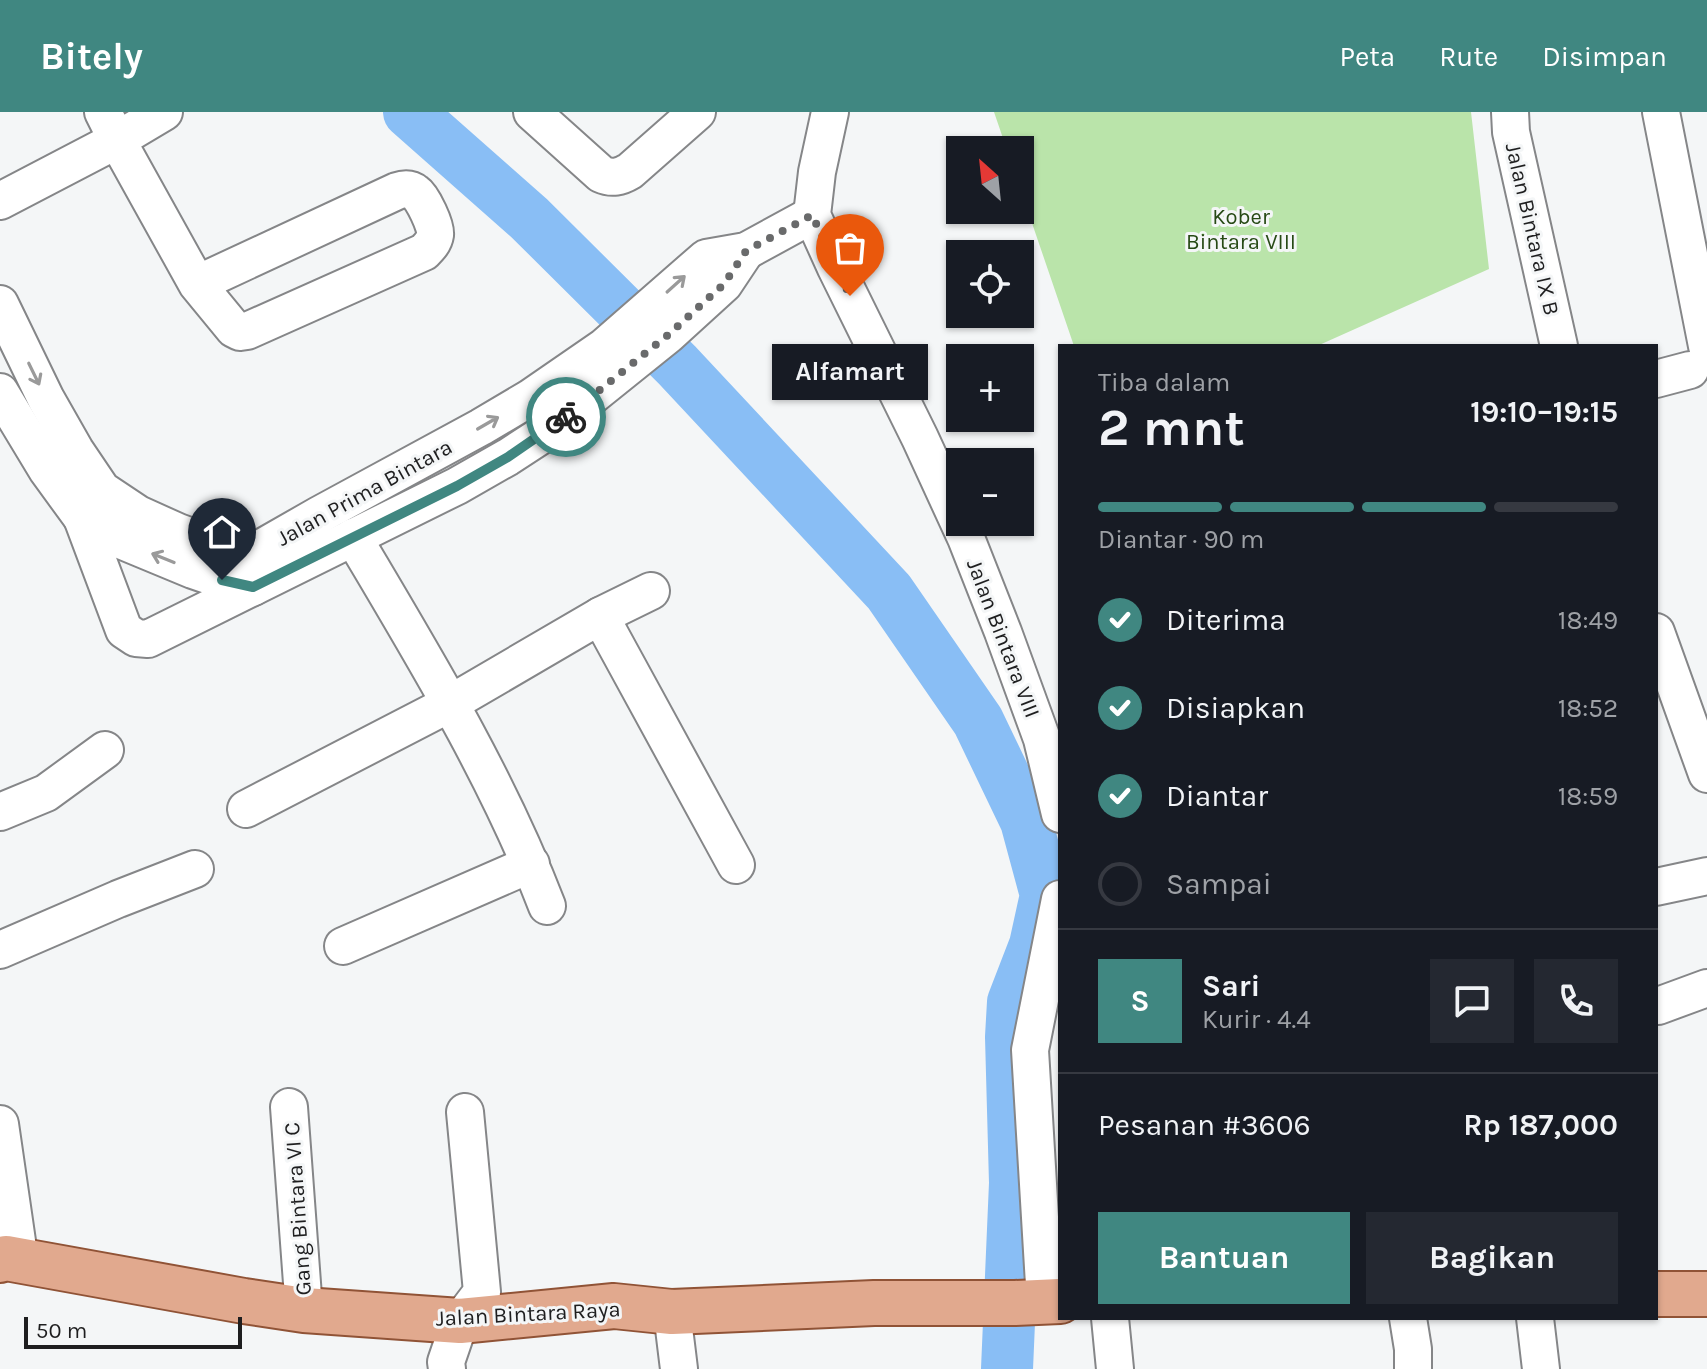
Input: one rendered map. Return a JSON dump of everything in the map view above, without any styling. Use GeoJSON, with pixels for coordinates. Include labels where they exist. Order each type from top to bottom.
{"type":"FeatureCollection","features":[{"type":"Feature","properties":{"kind":"main road","name":"Jalan Bintara Raya"},"geometry":{"type":"LineString","coordinates":[[6,1265],[304,1310],[460,1321],[614,1306],[672,1312],[874,1303],[1040,1302]]}},
{"type":"Feature","properties":{"kind":"main road"},"geometry":{"type":"LineString","coordinates":[[1658,1294],[1707,1294]]}},
{"type":"Feature","properties":{"kind":"street"},"geometry":{"type":"LineString","coordinates":[[0,201],[110,126],[164,112]]}},
{"type":"Feature","properties":{"kind":"street"},"geometry":{"type":"LineString","coordinates":[[532,112],[601,174],[615,177],[630,171],[697,112]]}},
{"type":"Feature","properties":{"kind":"street"},"geometry":{"type":"LineString","coordinates":[[812,215],[817,172],[830,112]]}},
{"type":"Feature","properties":{"kind":"street","name":"Jalan Bintara IX B"},"geometry":{"type":"LineString","coordinates":[[1510,112],[1511,132],[1559,344]]}},
{"type":"Feature","properties":{"kind":"street"},"geometry":{"type":"LineString","coordinates":[[1661,112],[1684,365]]}},
{"type":"Feature","properties":{"kind":"street"},"geometry":{"type":"LineString","coordinates":[[110,126],[197,284],[234,329],[240,332],[424,252],[435,237],[436,229],[419,195],[404,189],[197,284]]}},
{"type":"Feature","properties":{"kind":"street","name":"Jalan Prima Bintara"},"geometry":{"type":"LineString","coordinates":[[0,392],[47,470],[92,504],[123,541],[193,570],[253,587],[457,486],[551,429],[614,359],[657,323],[706,258],[746,251],[812,215]]}},
{"type":"Feature","properties":{"kind":"street","name":"Jalan Bintara VIII"},"geometry":{"type":"LineString","coordinates":[[812,215],[966,538],[1042,739],[1058,806]]}},
{"type":"Feature","properties":{"kind":"street","name":"Jalan Prima Bintara"},"geometry":{"type":"LineString","coordinates":[[0,304],[46,399],[75,450],[92,504]]}},
{"type":"Feature","properties":{"kind":"street","name":"Jalan Prima Bintara"},"geometry":{"type":"LineString","coordinates":[[92,504],[138,514],[219,547],[256,551],[530,398],[614,359]]}},
{"type":"Feature","properties":{"kind":"street"},"geometry":{"type":"LineString","coordinates":[[530,398],[551,429]]}},
{"type":"Feature","properties":{"kind":"street"},"geometry":{"type":"LineString","coordinates":[[92,504],[124,630],[136,638],[148,639],[253,587],[256,551]]}},
{"type":"Feature","properties":{"kind":"street"},"geometry":{"type":"LineString","coordinates":[[353,537],[451,703],[531,864],[547,906]]}},
{"type":"Feature","properties":{"kind":"street"},"geometry":{"type":"LineString","coordinates":[[246,809],[451,703],[600,616],[651,591]]}},
{"type":"Feature","properties":{"kind":"street"},"geometry":{"type":"LineString","coordinates":[[600,616],[736,865]]}},
{"type":"Feature","properties":{"kind":"street"},"geometry":{"type":"LineString","coordinates":[[1658,638],[1707,774]]}},
{"type":"Feature","properties":{"kind":"street"},"geometry":{"type":"LineString","coordinates":[[0,812],[46,793],[105,750]]}},
{"type":"Feature","properties":{"kind":"street"},"geometry":{"type":"LineString","coordinates":[[343,946],[531,864]]}},
{"type":"Feature","properties":{"kind":"street"},"geometry":{"type":"LineString","coordinates":[[0,950],[195,869]]}},
{"type":"Feature","properties":{"kind":"street"},"geometry":{"type":"LineString","coordinates":[[1658,887],[1707,876]]}},
{"type":"Feature","properties":{"kind":"street"},"geometry":{"type":"LineString","coordinates":[[1040,1302],[1030,1050],[1058,909]]}},
{"type":"Feature","properties":{"kind":"street"},"geometry":{"type":"LineString","coordinates":[[1658,1006],[1707,988]]}},
{"type":"Feature","properties":{"kind":"street","name":"Gang Bintara VI C"},"geometry":{"type":"LineString","coordinates":[[289,1107],[304,1310]]}},
{"type":"Feature","properties":{"kind":"street"},"geometry":{"type":"LineString","coordinates":[[447,1369],[446,1362],[460,1321],[482,1292],[465,1112]]}},
{"type":"Feature","properties":{"kind":"street"},"geometry":{"type":"LineString","coordinates":[[0,1124],[6,1265]]}},
{"type":"Feature","properties":{"kind":"street"},"geometry":{"type":"LineString","coordinates":[[672,1312],[679,1369]]}},
{"type":"Feature","properties":{"kind":"street"},"geometry":{"type":"LineString","coordinates":[[1110,1320],[1115,1369]]}},
{"type":"Feature","properties":{"kind":"street"},"geometry":{"type":"LineString","coordinates":[[1408,1320],[1413,1369]]}},
{"type":"Feature","properties":{"kind":"street"},"geometry":{"type":"LineString","coordinates":[[1535,1320],[1541,1369]]}},
{"type":"Feature","properties":{"kind":"green space","name":"Kober Bintara VIII"},"geometry":{"type":"Polygon","coordinates":[[[994,112],[1471,112],[1489,269],[1321,344],[1073,344],[1032,224],[1034,136],[1002,136],[994,112]]]}},
{"type":"Feature","properties":{"kind":"waterway"},"geometry":{"type":"LineString","coordinates":[[409,112],[529,218],[677,365],[889,592],[978,721],[1026,821],[1046,895],[1035,945],[1013,1002],[1015,1183],[1007,1369]]}},
{"type":"Feature","properties":{"kind":"way so far"},"geometry":{"type":"LineString","coordinates":[[566,417],[668,335],[724,284],[746,251],[812,215],[850,296]]}},
{"type":"Feature","properties":{"kind":"place","name":"Alfamart"},"geometry":{"type":"Point","coordinates":[850,296]}},
{"type":"Feature","properties":{"kind":"route"},"geometry":{"type":"LineString","coordinates":[[222,580],[253,587],[457,486],[508,457],[566,417]]}}]}
